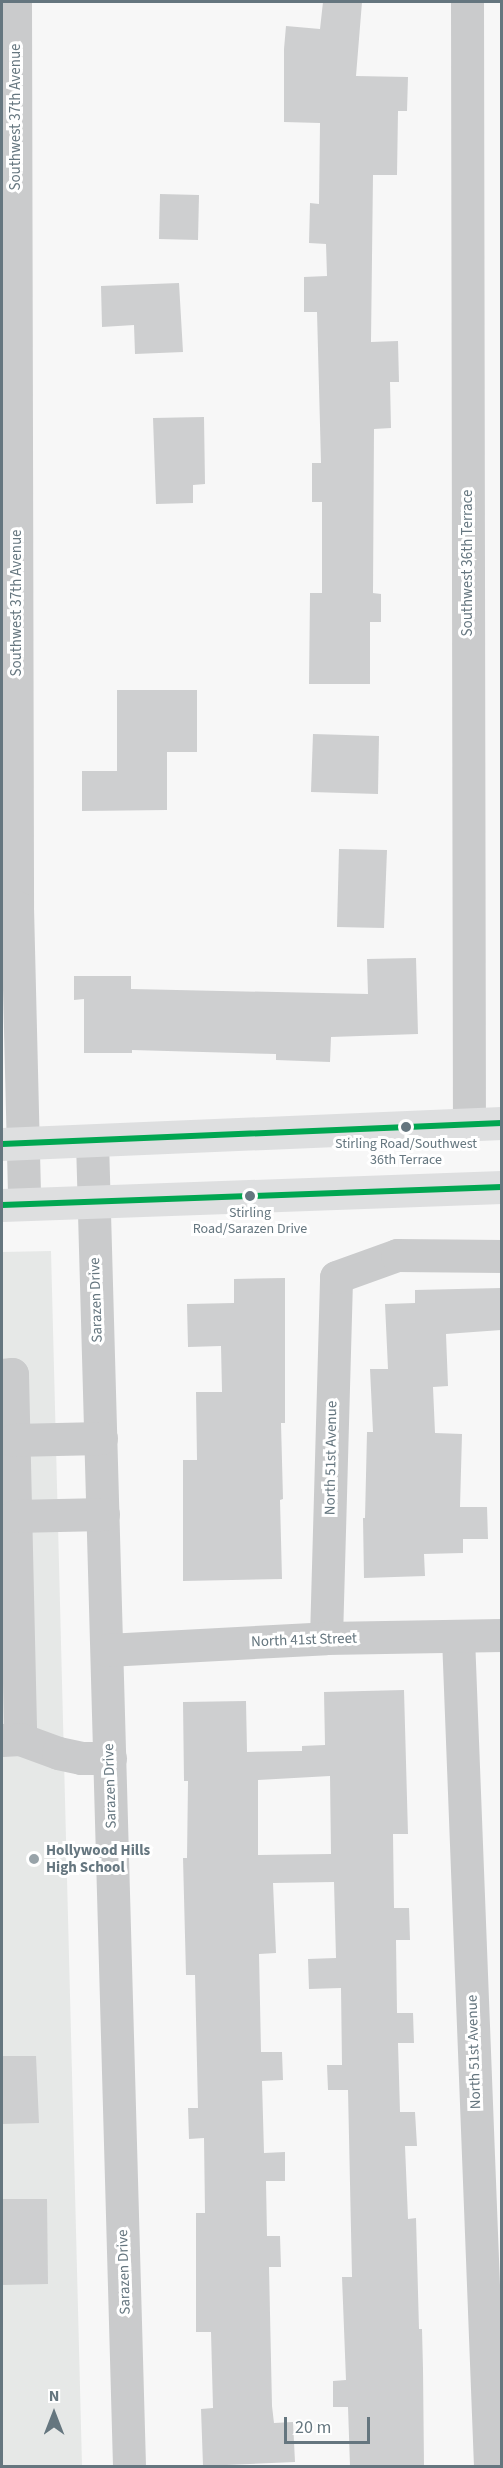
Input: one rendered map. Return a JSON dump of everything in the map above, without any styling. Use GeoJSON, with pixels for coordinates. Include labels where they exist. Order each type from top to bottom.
{"type":"FeatureCollection","features":[{"type":"Feature","properties":{"kind":"main road"},"geometry":{"type":"LineString","coordinates":[[12,1144],[501,1123]]}},
{"type":"Feature","properties":{"kind":"main road"},"geometry":{"type":"LineString","coordinates":[[13,1205],[501,1187]]}},
{"type":"Feature","properties":{"kind":"street","name":"Southwest 37th Avenue"},"geometry":{"type":"LineString","coordinates":[[13,1205],[12,1144],[17,907],[15,2]]}},
{"type":"Feature","properties":{"kind":"street","name":"Southwest 36th Terrace"},"geometry":{"type":"LineString","coordinates":[[467,2],[469,1125]]}},
{"type":"Feature","properties":{"kind":"street","name":"Sarazen Drive"},"geometry":{"type":"LineString","coordinates":[[92,1141],[129,2466]]}},
{"type":"Feature","properties":{"kind":"street","name":"North 51st Avenue"},"geometry":{"type":"LineString","coordinates":[[326,1638],[336,1277],[397,1255],[501,1256]]}},
{"type":"Feature","properties":{"kind":"street"},"geometry":{"type":"LineString","coordinates":[[2,1374],[12,1374],[15,1516],[11,1739],[69,1755],[110,1758]]}},
{"type":"Feature","properties":{"kind":"street"},"geometry":{"type":"LineString","coordinates":[[13,1440],[101,1438]]}},
{"type":"Feature","properties":{"kind":"street"},"geometry":{"type":"LineString","coordinates":[[15,1516],[103,1514]]}},
{"type":"Feature","properties":{"kind":"street","name":"North 41st Street"},"geometry":{"type":"LineString","coordinates":[[107,1650],[326,1638],[501,1635]]}},
{"type":"Feature","properties":{"kind":"street","name":"North 51st Avenue"},"geometry":{"type":"LineString","coordinates":[[458,1637],[489,2466]]}},
{"type":"Feature","properties":{"kind":"shaded area","name":"Hollywood Hills High School"},"geometry":{"type":"Polygon","coordinates":[[[51,1251],[82,2466],[2,2466],[2,1252],[51,1251]]]}},
{"type":"Feature","properties":{"kind":"building"},"geometry":{"type":"Polygon","coordinates":[[[323,2],[362,2],[356,76],[408,77],[407,111],[398,111],[397,175],[373,175],[371,342],[398,341],[399,382],[390,382],[391,428],[374,429],[373,593],[381,594],[381,622],[370,622],[370,684],[309,684],[310,593],[322,593],[322,502],[312,502],[312,463],[321,463],[317,312],[304,312],[304,277],[327,276],[326,244],[309,243],[310,203],[319,204],[320,123],[284,122],[284,49],[286,26],[320,29],[323,2]]]}},
{"type":"Feature","properties":{"kind":"building"},"geometry":{"type":"Polygon","coordinates":[[[160,194],[199,195],[198,240],[159,239],[160,194]]]}},
{"type":"Feature","properties":{"kind":"building"},"geometry":{"type":"Polygon","coordinates":[[[179,283],[183,352],[135,354],[134,325],[102,327],[101,286],[179,283]]]}},
{"type":"Feature","properties":{"kind":"building"},"geometry":{"type":"Polygon","coordinates":[[[204,417],[205,484],[193,485],[193,503],[156,504],[153,418],[204,417]]]}},
{"type":"Feature","properties":{"kind":"building"},"geometry":{"type":"Polygon","coordinates":[[[117,690],[197,690],[197,752],[167,752],[167,810],[82,811],[82,771],[117,771],[117,690]]]}},
{"type":"Feature","properties":{"kind":"building"},"geometry":{"type":"Polygon","coordinates":[[[313,734],[379,736],[378,794],[311,792],[313,734]]]}},
{"type":"Feature","properties":{"kind":"building"},"geometry":{"type":"Polygon","coordinates":[[[339,849],[387,850],[384,928],[337,927],[339,849]]]}},
{"type":"Feature","properties":{"kind":"building"},"geometry":{"type":"Polygon","coordinates":[[[416,958],[418,1034],[331,1037],[330,1062],[276,1060],[276,1054],[132,1050],[132,1053],[84,1053],[84,999],[74,1000],[74,976],[131,976],[131,989],[368,994],[367,959],[416,958]]]}},
{"type":"Feature","properties":{"kind":"building"},"geometry":{"type":"Polygon","coordinates":[[[285,1278],[285,1423],[281,1423],[283,1499],[280,1500],[282,1579],[183,1581],[183,1460],[197,1460],[196,1392],[222,1392],[221,1346],[188,1347],[187,1304],[234,1303],[234,1279],[285,1278]]]}},
{"type":"Feature","properties":{"kind":"building"},"geometry":{"type":"Polygon","coordinates":[[[501,1288],[501,1330],[446,1334],[448,1386],[433,1387],[435,1433],[462,1434],[460,1507],[487,1507],[488,1539],[463,1539],[463,1553],[424,1554],[425,1576],[364,1578],[363,1518],[365,1518],[367,1432],[373,1432],[370,1369],[388,1369],[385,1304],[415,1303],[415,1290],[501,1288]]]}},
{"type":"Feature","properties":{"kind":"building"},"geometry":{"type":"Polygon","coordinates":[[[404,1690],[408,1834],[393,1834],[394,1908],[409,1908],[410,1940],[396,1940],[397,2013],[413,2013],[414,2043],[398,2043],[400,2112],[415,2112],[417,2146],[405,2146],[408,2219],[416,2218],[419,2329],[422,2329],[424,2466],[350,2466],[348,2407],[333,2407],[333,2381],[346,2380],[342,2277],[352,2277],[348,2090],[328,2090],[327,2065],[342,2065],[341,1988],[309,1989],[308,1959],[336,1958],[334,1882],[273,1883],[276,1953],[259,1954],[261,2052],[282,2052],[283,2080],[262,2081],[264,2153],[285,2152],[285,2181],[266,2181],[267,2236],[280,2236],[281,2267],[269,2267],[272,2406],[274,2423],[293,2422],[295,2462],[203,2466],[201,2409],[213,2408],[211,2332],[196,2332],[196,2213],[205,2213],[204,2138],[189,2139],[188,2108],[198,2108],[195,1975],[186,1975],[183,1858],[187,1858],[188,1781],[184,1781],[183,1702],[246,1701],[247,1752],[302,1751],[302,1746],[325,1745],[324,1692],[404,1690]],[[330,1776],[258,1780],[258,1855],[331,1854],[330,1776]]]}},
{"type":"Feature","properties":{"kind":"building"},"geometry":{"type":"Polygon","coordinates":[[[2,2056],[36,2056],[39,2123],[2,2124],[2,2056]]]}},
{"type":"Feature","properties":{"kind":"building"},"geometry":{"type":"Polygon","coordinates":[[[2,2199],[47,2199],[48,2284],[2,2285],[2,2199]]]}},
{"type":"Feature","properties":{"kind":"transit line"},"geometry":{"type":"LineString","coordinates":[[2,1144],[502,1123]]}},
{"type":"Feature","properties":{"kind":"transit line"},"geometry":{"type":"LineString","coordinates":[[2,1205],[502,1187]]}},
{"type":"Feature","properties":{"kind":"place","name":"Stirling Road/Southwest 36th Terrace"},"geometry":{"type":"Point","coordinates":[406,1127]}},
{"type":"Feature","properties":{"kind":"place","name":"Stirling Road/Sarazen Drive"},"geometry":{"type":"Point","coordinates":[250,1196]}},
{"type":"Feature","properties":{"kind":"place","name":"Hollywood Hills High School"},"geometry":{"type":"Point","coordinates":[34,1859]}}]}
